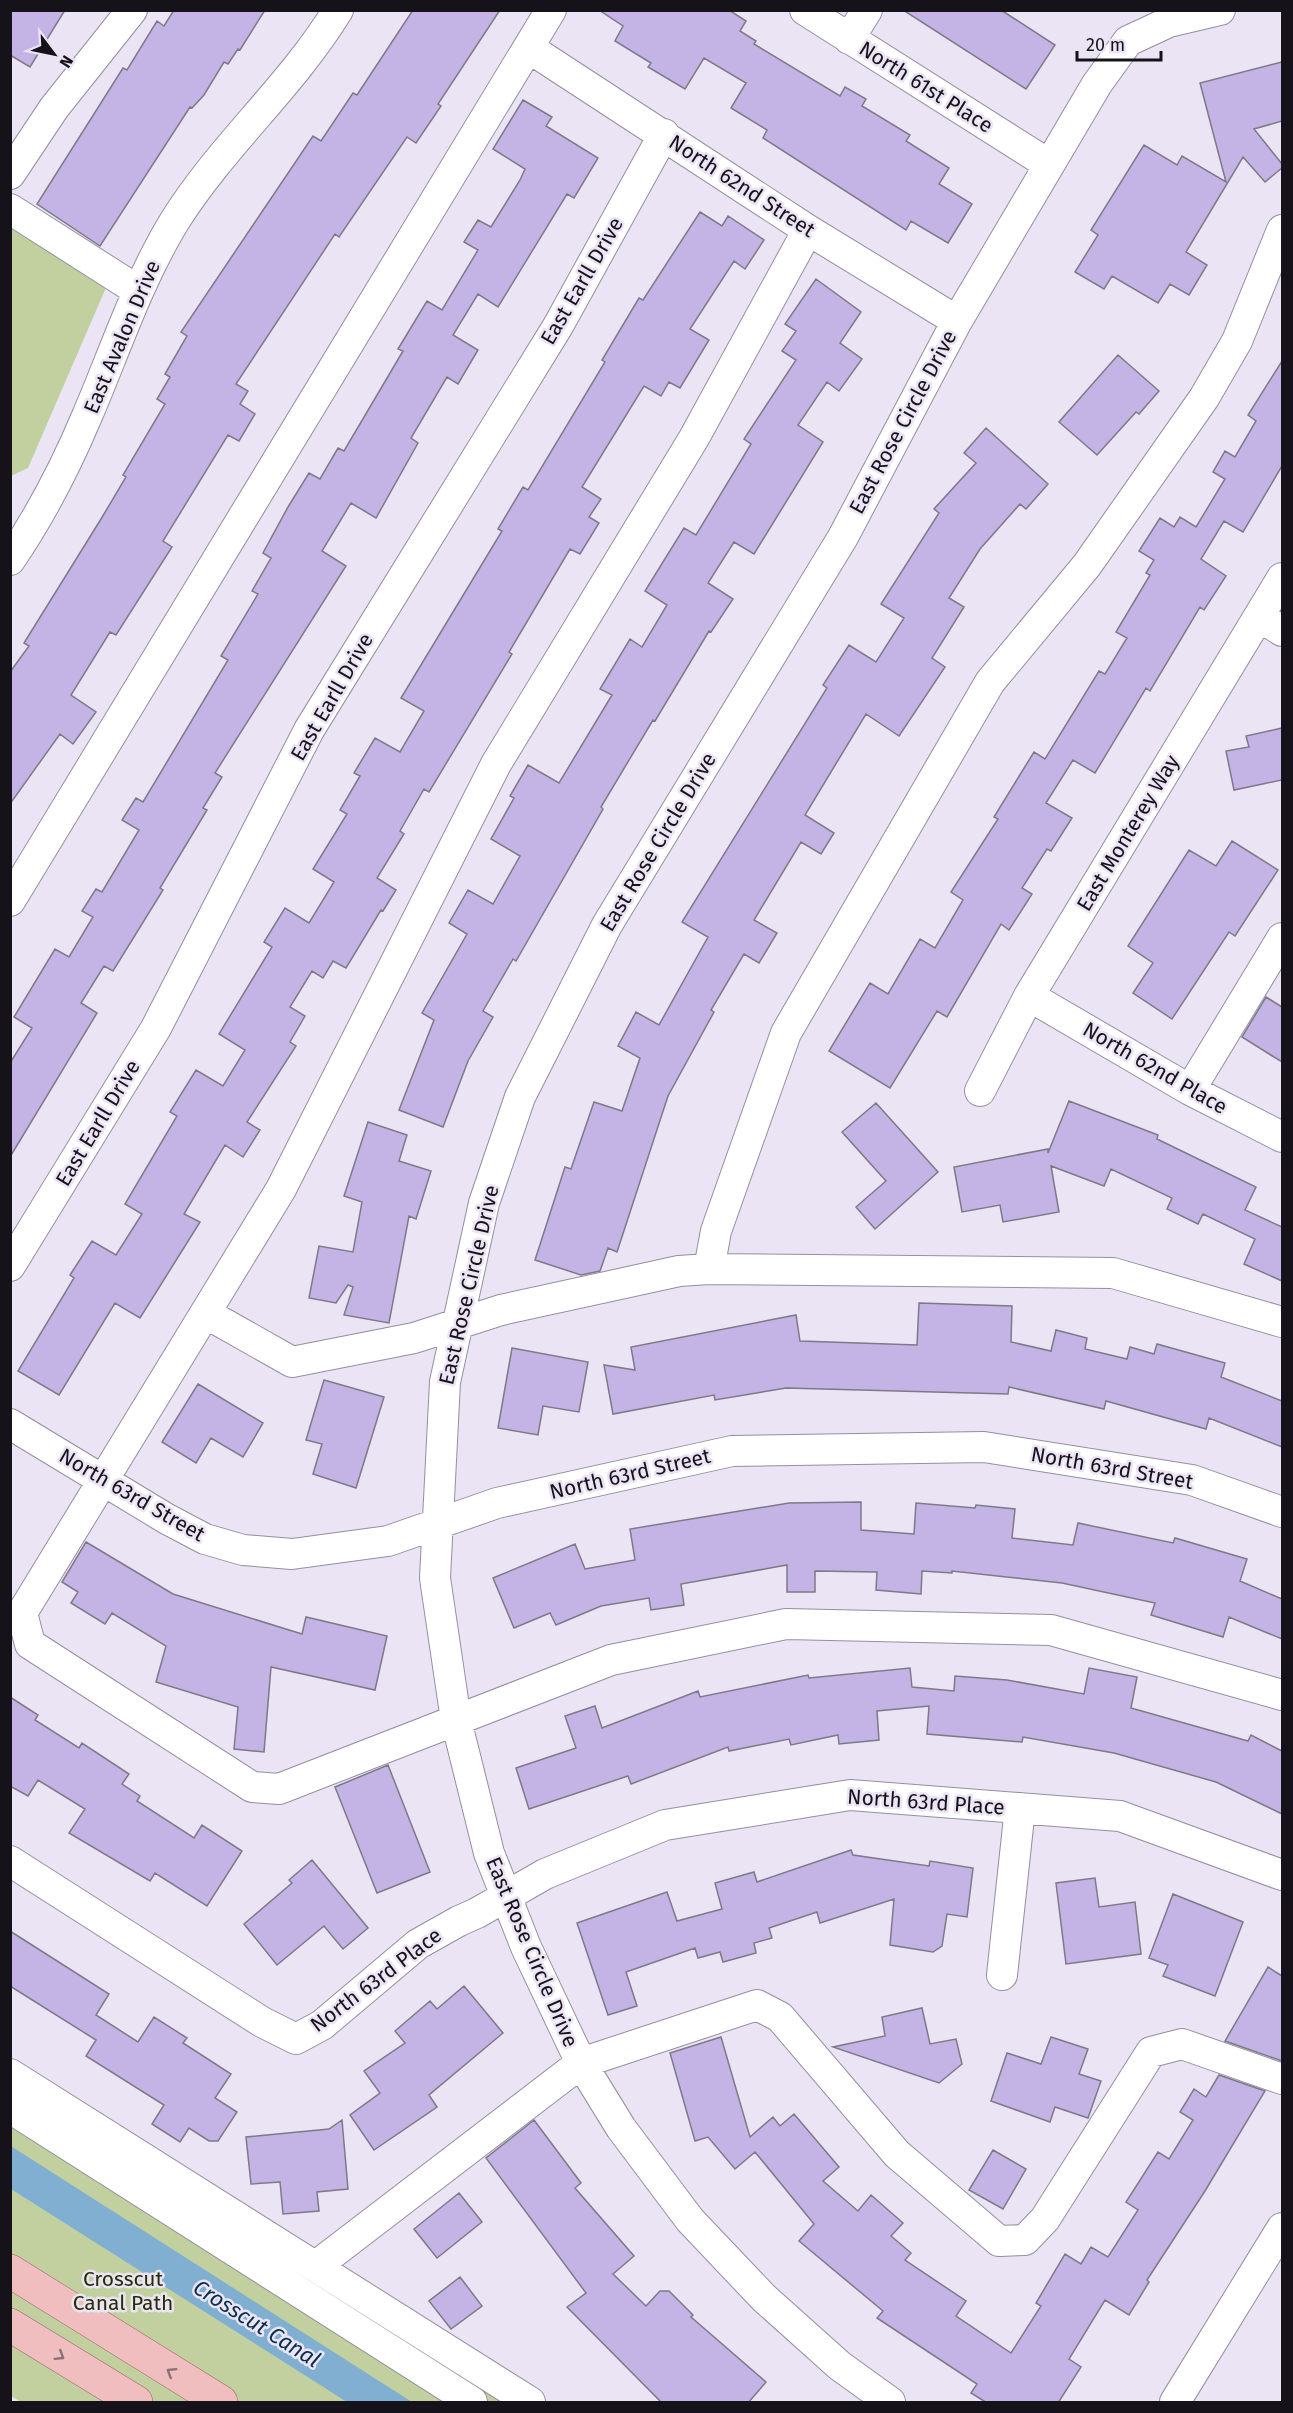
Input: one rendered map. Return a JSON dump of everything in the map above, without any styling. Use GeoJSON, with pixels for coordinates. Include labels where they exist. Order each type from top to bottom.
{"type":"FeatureCollection","features":[{"type":"Feature","properties":{"kind":"main road"},"geometry":{"type":"LineString","coordinates":[[10,2271],[221,2403]]}},
{"type":"Feature","properties":{"kind":"main road"},"geometry":{"type":"LineString","coordinates":[[10,2325],[136,2403]]}},
{"type":"Feature","properties":{"kind":"street"},"geometry":{"type":"LineString","coordinates":[[10,174],[54,108],[132,10]]}},
{"type":"Feature","properties":{"kind":"street","name":"East Avalon Drive"},"geometry":{"type":"LineString","coordinates":[[15,542],[86,418],[137,290],[174,222],[223,152],[286,83],[338,10]]}},
{"type":"Feature","properties":{"kind":"street"},"geometry":{"type":"LineString","coordinates":[[10,901],[551,10]]}},
{"type":"Feature","properties":{"kind":"street","name":"North 61st Place"},"geometry":{"type":"LineString","coordinates":[[805,10],[1048,164]]}},
{"type":"Feature","properties":{"kind":"street"},"geometry":{"type":"LineString","coordinates":[[849,39],[867,10]]}},
{"type":"Feature","properties":{"kind":"street","name":"East Rose Circle Drive"},"geometry":{"type":"LineString","coordinates":[[890,2403],[840,2366],[764,2298],[690,2220],[621,2128],[581,2063],[526,1947],[489,1853],[456,1720],[435,1578],[445,1382],[484,1203],[520,1097],[607,925],[843,537],[957,321],[1097,84],[1128,41],[1169,22],[1220,10]]}},
{"type":"Feature","properties":{"kind":"street","name":"North 62nd Street"},"geometry":{"type":"LineString","coordinates":[[529,48],[808,230],[957,321]]}},
{"type":"Feature","properties":{"kind":"street","name":"East Earll Drive"},"geometry":{"type":"LineString","coordinates":[[10,1266],[156,1028],[309,730],[558,327],[664,134]]}},
{"type":"Feature","properties":{"kind":"street"},"geometry":{"type":"LineString","coordinates":[[10,209],[137,290]]}},
{"type":"Feature","properties":{"kind":"street"},"geometry":{"type":"LineString","coordinates":[[808,230],[694,438],[496,764],[280,1189],[207,1314],[22,1613],[30,1644],[252,1787],[279,1789],[611,1660],[786,1624],[1050,1630],[1282,1695]]}},
{"type":"Feature","properties":{"kind":"street"},"geometry":{"type":"LineString","coordinates":[[709,1269],[716,1231],[786,1033],[990,682],[1087,565],[1204,398],[1236,341],[1282,230]]}},
{"type":"Feature","properties":{"kind":"street","name":"East Monterey Way"},"geometry":{"type":"LineString","coordinates":[[980,1091],[1029,996],[1271,624],[1282,578]]}},
{"type":"Feature","properties":{"kind":"street"},"geometry":{"type":"LineString","coordinates":[[1190,1090],[1282,938]]}},
{"type":"Feature","properties":{"kind":"street","name":"North 62nd Place"},"geometry":{"type":"LineString","coordinates":[[1029,996],[1190,1090],[1282,1137]]}},
{"type":"Feature","properties":{"kind":"street"},"geometry":{"type":"LineString","coordinates":[[207,1314],[292,1362],[414,1338],[501,1310],[646,1279],[709,1269],[1113,1273],[1282,1322]]}},
{"type":"Feature","properties":{"kind":"street","name":"North 63rd Street"},"geometry":{"type":"LineString","coordinates":[[10,1424],[102,1481],[205,1539],[243,1550],[292,1554],[333,1550],[388,1540],[497,1503],[732,1451],[984,1447],[1192,1480],[1282,1512]]}},
{"type":"Feature","properties":{"kind":"street","name":"North 63rd Place"},"geometry":{"type":"LineString","coordinates":[[10,1861],[262,2022],[296,2039],[322,2025],[418,1944],[545,1874],[665,1825],[850,1795],[1120,1816],[1282,1875]]}},
{"type":"Feature","properties":{"kind":"street","name":"North 63rd Place"},"geometry":{"type":"LineString","coordinates":[[1002,1975],[1020,1808]]}},
{"type":"Feature","properties":{"kind":"street"},"geometry":{"type":"LineString","coordinates":[[316,2266],[581,2063],[757,2005],[780,2017],[897,2154],[999,2241],[1025,2241],[1046,2220],[1152,2052],[1182,2044],[1282,2079]]}},
{"type":"Feature","properties":{"kind":"street"},"geometry":{"type":"LineString","coordinates":[[10,2074],[530,2403]]}},
{"type":"Feature","properties":{"kind":"street"},"geometry":{"type":"LineString","coordinates":[[10,2108],[472,2403]]}},
{"type":"Feature","properties":{"kind":"street"},"geometry":{"type":"LineString","coordinates":[[1175,2403],[1282,2228]]}},
{"type":"Feature","properties":{"kind":"green space"},"geometry":{"type":"Polygon","coordinates":[[[10,222],[108,283],[28,468],[11,476],[10,222]]]}},
{"type":"Feature","properties":{"kind":"green space","name":"Crosscut Canal Path"},"geometry":{"type":"Polygon","coordinates":[[[10,2088],[510,2402],[21,2402],[11,2396],[10,2088]]]}},
{"type":"Feature","properties":{"kind":"water","name":"Crosscut Canal"},"geometry":{"type":"Polygon","coordinates":[[[11,2146],[412,2402],[347,2402],[11,2189],[11,2146]]]}},
{"type":"Feature","properties":{"kind":"building"},"geometry":{"type":"Polygon","coordinates":[[[10,10],[65,10],[30,67],[10,55],[10,10]]]}},
{"type":"Feature","properties":{"kind":"building"},"geometry":{"type":"Polygon","coordinates":[[[174,10],[265,10],[240,50],[238,49],[228,64],[224,62],[204,95],[192,108],[190,107],[100,246],[37,204],[123,68],[127,70],[157,21],[164,26],[174,10]]]}},
{"type":"Feature","properties":{"kind":"building"},"geometry":{"type":"Polygon","coordinates":[[[413,10],[500,10],[438,104],[441,106],[416,143],[407,137],[339,237],[335,234],[236,384],[248,391],[240,404],[255,414],[239,441],[228,435],[163,541],[172,547],[116,635],[110,632],[71,695],[96,712],[73,744],[60,734],[10,804],[10,672],[29,646],[24,643],[126,477],[123,475],[165,404],[157,399],[170,377],[165,374],[187,336],[181,332],[313,136],[321,141],[353,93],[357,95],[413,10]]]}},
{"type":"Feature","properties":{"kind":"building"},"geometry":{"type":"Polygon","coordinates":[[[599,10],[729,10],[746,21],[740,31],[756,41],[754,44],[840,96],[845,87],[866,99],[862,106],[910,135],[906,141],[949,168],[939,184],[972,204],[948,243],[911,221],[906,230],[763,138],[767,130],[731,108],[746,83],[704,58],[685,89],[648,67],[651,63],[615,41],[623,26],[599,10]]]}},
{"type":"Feature","properties":{"kind":"building"},"geometry":{"type":"Polygon","coordinates":[[[903,10],[1001,10],[1055,45],[1026,89],[903,10]]]}},
{"type":"Feature","properties":{"kind":"building"},"geometry":{"type":"Polygon","coordinates":[[[1282,62],[1282,121],[1254,129],[1282,164],[1282,168],[1265,182],[1243,157],[1186,252],[1207,265],[1189,295],[1170,284],[1158,303],[1112,276],[1104,289],[1075,272],[1098,235],[1091,230],[1144,145],[1177,165],[1182,156],[1226,182],[1200,83],[1282,62]]]}},
{"type":"Feature","properties":{"kind":"building"},"geometry":{"type":"Polygon","coordinates":[[[523,100],[552,117],[546,126],[598,158],[574,198],[567,194],[498,307],[478,294],[453,335],[478,350],[458,384],[447,377],[411,438],[418,443],[376,518],[351,503],[322,551],[346,566],[215,773],[222,777],[203,808],[207,810],[160,888],[163,890],[113,971],[104,966],[81,1003],[97,1013],[10,1157],[10,1063],[32,1028],[14,1017],[55,949],[69,957],[93,917],[82,911],[96,889],[102,892],[139,830],[122,820],[136,798],[143,802],[228,660],[221,656],[258,594],[252,591],[271,558],[263,553],[288,507],[309,473],[320,479],[338,448],[344,451],[403,351],[398,349],[427,301],[442,310],[478,250],[464,242],[478,220],[491,227],[520,180],[525,169],[493,149],[523,100]]]}},
{"type":"Feature","properties":{"kind":"building"},"geometry":{"type":"Polygon","coordinates":[[[700,212],[722,226],[728,216],[764,240],[745,269],[734,261],[690,329],[709,340],[680,388],[669,382],[661,396],[644,386],[582,487],[601,499],[589,517],[599,523],[580,554],[570,549],[509,652],[512,654],[429,792],[424,789],[400,831],[404,834],[377,878],[396,890],[383,911],[381,910],[346,968],[333,961],[323,978],[312,971],[290,1007],[305,1016],[290,1042],[296,1046],[247,1122],[260,1130],[243,1157],[225,1145],[184,1214],[200,1222],[140,1318],[115,1303],[59,1395],[18,1371],[74,1278],[70,1275],[92,1241],[116,1255],[142,1214],[125,1204],[177,1116],[170,1112],[196,1070],[223,1086],[245,1050],[219,1034],[272,947],[264,942],[285,908],[309,923],[334,882],[313,869],[347,814],[340,810],[360,776],[354,773],[375,738],[400,752],[424,711],[401,698],[502,531],[498,529],[523,487],[528,490],[605,362],[602,360],[639,298],[643,300],[700,212]]]}},
{"type":"Feature","properties":{"kind":"building"},"geometry":{"type":"Polygon","coordinates":[[[816,279],[861,312],[840,343],[862,359],[839,391],[827,382],[798,425],[823,442],[754,554],[734,542],[708,583],[733,599],[711,632],[709,631],[655,721],[653,720],[601,807],[603,809],[516,961],[513,959],[483,1011],[493,1017],[468,1061],[443,1127],[399,1110],[434,1020],[422,1013],[467,934],[449,923],[468,890],[493,904],[520,856],[491,839],[514,798],[510,796],[528,765],[559,783],[612,695],[600,689],[630,639],[642,647],[667,605],[645,591],[684,528],[696,535],[751,444],[744,439],[796,360],[782,351],[796,331],[785,324],[816,279]]]}},
{"type":"Feature","properties":{"kind":"building"},"geometry":{"type":"Polygon","coordinates":[[[1118,355],[1159,391],[1139,414],[1136,412],[1097,455],[1059,422],[1118,355]]]}},
{"type":"Feature","properties":{"kind":"building"},"geometry":{"type":"Polygon","coordinates":[[[1282,361],[1282,466],[1243,532],[1224,521],[1201,559],[1226,576],[1204,610],[1200,607],[1150,691],[1146,688],[1095,773],[1073,760],[1046,803],[1072,818],[1051,851],[1047,849],[1022,888],[1032,894],[1009,930],[1001,924],[947,1017],[937,1011],[890,1088],[829,1051],[870,983],[888,994],[920,939],[935,948],[963,900],[951,892],[998,819],[994,817],[1034,752],[1045,759],[1099,671],[1105,674],[1127,638],[1116,632],[1150,575],[1146,573],[1154,560],[1139,551],[1160,518],[1174,527],[1180,517],[1196,527],[1225,479],[1213,472],[1225,451],[1235,457],[1256,421],[1248,415],[1282,361]]]}},
{"type":"Feature","properties":{"kind":"building"},"geometry":{"type":"Polygon","coordinates":[[[986,428],[1048,484],[1026,509],[1020,504],[980,549],[949,598],[964,607],[932,658],[945,667],[899,736],[866,714],[805,815],[834,833],[821,854],[801,842],[754,920],[777,933],[759,963],[744,954],[711,1010],[714,1012],[668,1096],[617,1252],[608,1248],[600,1271],[581,1275],[535,1260],[565,1167],[571,1169],[594,1102],[622,1111],[640,1058],[618,1046],[636,1012],[659,1025],[708,937],[682,922],[827,688],[823,685],[849,645],[876,662],[904,618],[881,604],[939,513],[934,509],[976,463],[964,453],[986,428]]]}},
{"type":"Feature","properties":{"kind":"building"},"geometry":{"type":"Polygon","coordinates":[[[1282,728],[1282,780],[1234,790],[1226,751],[1249,747],[1246,736],[1282,728]]]}},
{"type":"Feature","properties":{"kind":"building"},"geometry":{"type":"Polygon","coordinates":[[[1232,841],[1278,870],[1235,936],[1229,932],[1172,1019],[1133,993],[1153,963],[1128,946],[1189,850],[1216,866],[1232,841]]]}},
{"type":"Feature","properties":{"kind":"building"},"geometry":{"type":"Polygon","coordinates":[[[1266,997],[1282,1007],[1282,1062],[1242,1037],[1266,997]]]}},
{"type":"Feature","properties":{"kind":"building"},"geometry":{"type":"Polygon","coordinates":[[[1069,1101],[1158,1135],[1157,1139],[1256,1187],[1245,1210],[1282,1227],[1282,1281],[1244,1264],[1255,1239],[1203,1214],[1198,1224],[1167,1209],[1172,1198],[1111,1169],[1104,1186],[1051,1166],[1059,1212],[1003,1222],[1000,1205],[962,1212],[954,1167],[1048,1149],[1048,1153],[1069,1101]]]}},
{"type":"Feature","properties":{"kind":"building"},"geometry":{"type":"Polygon","coordinates":[[[876,1103],[938,1172],[875,1229],[856,1207],[886,1181],[842,1132],[876,1103]]]}},
{"type":"Feature","properties":{"kind":"building"},"geometry":{"type":"Polygon","coordinates":[[[368,1122],[407,1135],[399,1161],[431,1171],[416,1219],[409,1216],[389,1323],[344,1315],[353,1287],[348,1285],[336,1303],[309,1298],[319,1246],[353,1252],[362,1202],[344,1196],[368,1122]]]}},
{"type":"Feature","properties":{"kind":"building"},"geometry":{"type":"Polygon","coordinates":[[[919,1303],[1012,1306],[1011,1342],[1051,1351],[1056,1330],[1087,1338],[1085,1349],[1127,1359],[1130,1347],[1154,1354],[1157,1344],[1225,1363],[1221,1377],[1282,1401],[1282,1447],[1209,1418],[1206,1429],[1106,1401],[1104,1409],[1009,1387],[1008,1394],[786,1388],[715,1400],[714,1395],[613,1414],[604,1365],[635,1370],[631,1347],[796,1315],[800,1341],[917,1345],[919,1303]]]}},
{"type":"Feature","properties":{"kind":"building"},"geometry":{"type":"Polygon","coordinates":[[[512,1348],[588,1362],[579,1412],[543,1406],[538,1435],[498,1428],[512,1348]]]}},
{"type":"Feature","properties":{"kind":"building"},"geometry":{"type":"Polygon","coordinates":[[[324,1380],[384,1397],[356,1488],[313,1474],[322,1444],[306,1440],[324,1380]]]}},
{"type":"Feature","properties":{"kind":"building"},"geometry":{"type":"Polygon","coordinates":[[[198,1384],[263,1423],[243,1457],[211,1438],[196,1463],[162,1442],[198,1384]]]}},
{"type":"Feature","properties":{"kind":"building"},"geometry":{"type":"Polygon","coordinates":[[[861,1502],[861,1530],[914,1534],[916,1503],[975,1508],[976,1505],[1015,1509],[1012,1538],[1073,1545],[1078,1523],[1173,1543],[1175,1538],[1247,1559],[1240,1581],[1282,1599],[1282,1639],[1229,1617],[1223,1637],[1151,1615],[1155,1603],[1062,1583],[952,1571],[952,1573],[922,1571],[921,1594],[876,1590],[877,1572],[815,1571],[815,1592],[787,1592],[787,1565],[681,1584],[684,1605],[651,1610],[649,1598],[601,1606],[556,1625],[550,1613],[514,1628],[493,1578],[575,1544],[585,1569],[635,1560],[630,1529],[789,1503],[861,1502]]]}},
{"type":"Feature","properties":{"kind":"building"},"geometry":{"type":"Polygon","coordinates":[[[86,1542],[173,1594],[302,1634],[306,1617],[387,1636],[375,1690],[271,1667],[264,1752],[234,1749],[238,1707],[156,1682],[166,1646],[112,1613],[105,1624],[71,1603],[78,1592],[62,1582],[86,1542]]]}},
{"type":"Feature","properties":{"kind":"building"},"geometry":{"type":"Polygon","coordinates":[[[910,1668],[912,1687],[954,1691],[955,1676],[1007,1680],[1084,1694],[1089,1668],[1137,1677],[1131,1708],[1248,1741],[1251,1735],[1282,1751],[1282,1814],[1216,1782],[1114,1753],[1023,1737],[1022,1742],[927,1734],[929,1706],[877,1711],[879,1740],[839,1744],[838,1735],[791,1745],[789,1739],[729,1751],[728,1747],[631,1784],[628,1776],[529,1809],[516,1768],[576,1748],[565,1716],[595,1706],[602,1728],[698,1691],[700,1697],[808,1675],[809,1678],[910,1668]]]}},
{"type":"Feature","properties":{"kind":"building"},"geometry":{"type":"Polygon","coordinates":[[[10,1697],[38,1715],[35,1720],[79,1748],[82,1743],[129,1774],[122,1784],[140,1796],[137,1801],[194,1838],[202,1825],[242,1851],[207,1906],[155,1873],[150,1881],[69,1833],[85,1809],[38,1780],[28,1796],[10,1786],[10,1697]]]}},
{"type":"Feature","properties":{"kind":"building"},"geometry":{"type":"Polygon","coordinates":[[[388,1765],[430,1872],[377,1893],[335,1787],[388,1765]]]}},
{"type":"Feature","properties":{"kind":"building"},"geometry":{"type":"Polygon","coordinates":[[[851,1850],[853,1855],[929,1866],[930,1861],[973,1868],[967,1917],[947,1914],[942,1946],[933,1952],[890,1945],[894,1899],[820,1923],[817,1912],[769,1928],[772,1938],[754,1943],[756,1953],[723,1962],[720,1952],[698,1958],[695,1948],[626,1972],[637,2006],[608,2015],[577,1923],[667,1892],[677,1921],[722,1909],[715,1883],[754,1872],[757,1882],[851,1850]]]}},
{"type":"Feature","properties":{"kind":"building"},"geometry":{"type":"Polygon","coordinates":[[[312,1860],[368,1928],[343,1949],[324,1926],[277,1965],[244,1924],[292,1883],[289,1880],[312,1860]]]}},
{"type":"Feature","properties":{"kind":"building"},"geometry":{"type":"Polygon","coordinates":[[[1095,1878],[1099,1907],[1135,1902],[1141,1954],[1066,1964],[1056,1883],[1095,1878]]]}},
{"type":"Feature","properties":{"kind":"building"},"geometry":{"type":"Polygon","coordinates":[[[1173,1894],[1243,1922],[1215,1996],[1163,1976],[1168,1965],[1149,1958],[1173,1894]]]}},
{"type":"Feature","properties":{"kind":"building"},"geometry":{"type":"Polygon","coordinates":[[[10,1931],[109,1994],[96,2015],[138,2042],[154,2017],[187,2038],[183,2043],[231,2074],[215,2098],[237,2112],[218,2141],[209,2141],[189,2128],[180,2142],[152,2124],[164,2105],[86,2056],[96,2040],[10,1986],[10,1931]]]}},
{"type":"Feature","properties":{"kind":"building"},"geometry":{"type":"Polygon","coordinates":[[[1268,1967],[1282,1976],[1282,2061],[1225,2041],[1268,1967]]]}},
{"type":"Feature","properties":{"kind":"building"},"geometry":{"type":"Polygon","coordinates":[[[464,1986],[503,2033],[429,2095],[437,2107],[374,2150],[350,2115],[380,2093],[364,2071],[405,2043],[395,2031],[430,2001],[437,2009],[464,1986]]]}},
{"type":"Feature","properties":{"kind":"building"},"geometry":{"type":"Polygon","coordinates":[[[922,2008],[930,2044],[956,2039],[962,2064],[939,2083],[833,2047],[885,2036],[882,2017],[922,2008]]]}},
{"type":"Feature","properties":{"kind":"building"},"geometry":{"type":"Polygon","coordinates":[[[721,2037],[750,2137],[773,2117],[780,2126],[794,2114],[839,2167],[823,2181],[858,2211],[871,2195],[903,2223],[891,2236],[911,2253],[905,2260],[966,2301],[956,2316],[1011,2353],[1041,2306],[1036,2303],[1065,2254],[1081,2264],[1091,2247],[1108,2257],[1138,2210],[1126,2202],[1158,2152],[1169,2159],[1193,2120],[1180,2112],[1194,2089],[1206,2097],[1219,2075],[1265,2091],[1205,2191],[1147,2280],[1149,2282],[1129,2315],[1105,2300],[1069,2359],[1081,2367],[1058,2403],[987,2403],[971,2393],[977,2384],[877,2318],[883,2311],[799,2241],[814,2224],[755,2152],[735,2169],[708,2137],[695,2141],[670,2053],[721,2037]]]}},
{"type":"Feature","properties":{"kind":"building"},"geometry":{"type":"Polygon","coordinates":[[[1051,2037],[1088,2049],[1079,2074],[1101,2081],[1088,2118],[1055,2107],[1050,2122],[991,2101],[1007,2053],[1041,2064],[1051,2037]]]}},
{"type":"Feature","properties":{"kind":"building"},"geometry":{"type":"Polygon","coordinates":[[[342,2120],[348,2189],[317,2192],[319,2211],[283,2214],[280,2182],[251,2184],[246,2137],[329,2129],[342,2120]]]}},
{"type":"Feature","properties":{"kind":"building"},"geometry":{"type":"Polygon","coordinates":[[[534,2120],[581,2183],[575,2188],[634,2256],[613,2274],[646,2306],[660,2291],[669,2291],[693,2315],[691,2317],[766,2382],[748,2403],[662,2403],[567,2307],[586,2293],[486,2158],[534,2120]]]}},
{"type":"Feature","properties":{"kind":"building"},"geometry":{"type":"Polygon","coordinates":[[[993,2150],[1026,2169],[1003,2209],[969,2190],[993,2150]]]}},
{"type":"Feature","properties":{"kind":"building"},"geometry":{"type":"Polygon","coordinates":[[[459,2193],[482,2222],[437,2258],[414,2229],[459,2193]]]}},
{"type":"Feature","properties":{"kind":"building"},"geometry":{"type":"Polygon","coordinates":[[[460,2277],[482,2306],[451,2329],[429,2301],[460,2277]]]}}]}
